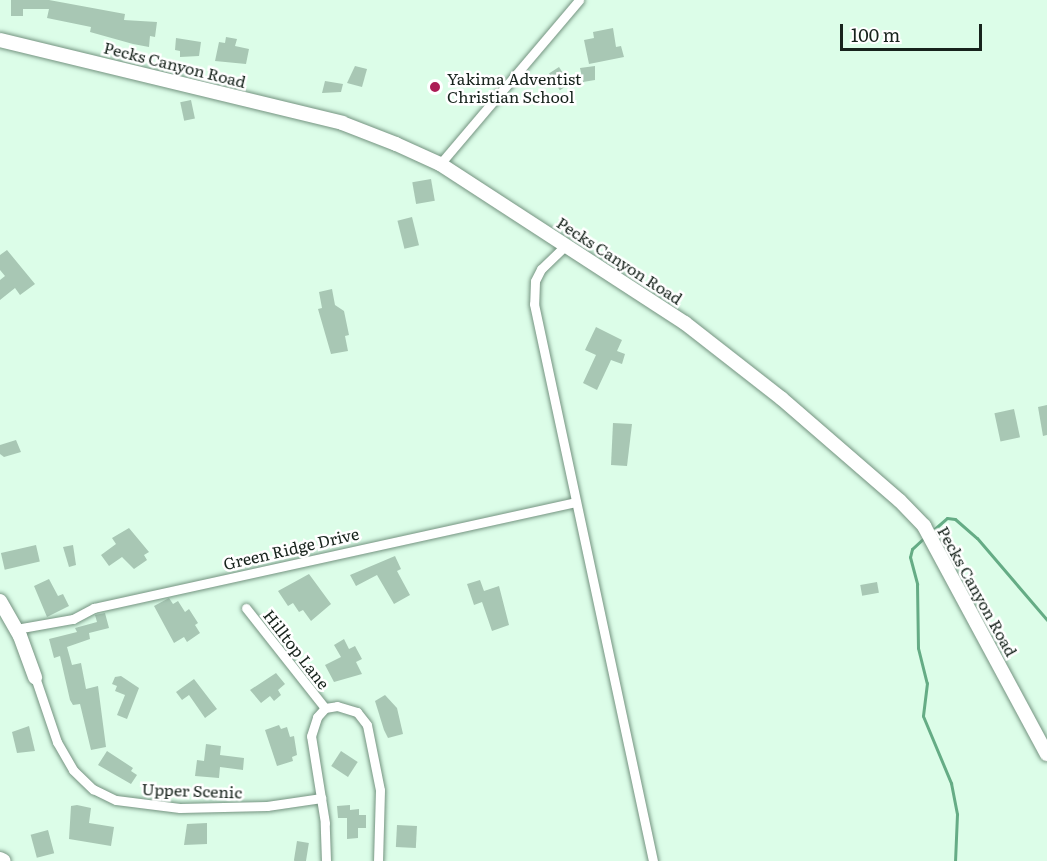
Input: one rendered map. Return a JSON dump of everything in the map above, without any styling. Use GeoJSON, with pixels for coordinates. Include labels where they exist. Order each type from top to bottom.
{"type":"FeatureCollection","features":[{"type":"Feature","properties":{"kind":"street"},"geometry":{"type":"LineString","coordinates":[[440,164],[579,0]]}},
{"type":"Feature","properties":{"kind":"street","name":"Pecks Canyon Road"},"geometry":{"type":"LineString","coordinates":[[0,40],[342,123],[440,164],[686,323],[900,501],[934,541],[1047,754]]}},
{"type":"Feature","properties":{"kind":"street"},"geometry":{"type":"LineString","coordinates":[[567,244],[541,269],[533,289],[574,502],[653,861]]}},
{"type":"Feature","properties":{"kind":"street","name":"Green Ridge Drive"},"geometry":{"type":"LineString","coordinates":[[16,629],[73,619],[94,608],[574,502]]}},
{"type":"Feature","properties":{"kind":"street"},"geometry":{"type":"LineString","coordinates":[[0,601],[16,629],[35,677]]}},
{"type":"Feature","properties":{"kind":"street","name":"Hilltop Lane"},"geometry":{"type":"LineString","coordinates":[[246,608],[325,708]]}},
{"type":"Feature","properties":{"kind":"street","name":"Upper Scenic"},"geometry":{"type":"LineString","coordinates":[[35,677],[57,742],[73,770],[93,789],[108,796],[131,804],[180,808],[267,806],[321,798]]}},
{"type":"Feature","properties":{"kind":"street"},"geometry":{"type":"LineString","coordinates":[[326,861],[321,798],[311,736],[313,725],[325,708],[347,707],[368,725],[380,790],[378,861]]}},
{"type":"Feature","properties":{"kind":"building"},"geometry":{"type":"Polygon","coordinates":[[[11,0],[49,0],[125,14],[124,20],[157,22],[155,37],[150,36],[149,47],[133,44],[90,32],[91,27],[47,18],[49,9],[23,9],[23,16],[11,16],[11,0]]]}},
{"type":"Feature","properties":{"kind":"building"},"geometry":{"type":"Polygon","coordinates":[[[613,28],[616,47],[621,46],[624,57],[589,64],[584,40],[594,38],[593,32],[613,28]]]}},
{"type":"Feature","properties":{"kind":"building"},"geometry":{"type":"Polygon","coordinates":[[[226,37],[237,39],[235,46],[249,49],[246,64],[215,61],[219,42],[225,43],[226,37]]]}},
{"type":"Feature","properties":{"kind":"building"},"geometry":{"type":"Polygon","coordinates":[[[176,38],[201,42],[199,56],[180,57],[180,51],[175,50],[176,38]]]}},
{"type":"Feature","properties":{"kind":"building"},"geometry":{"type":"Polygon","coordinates":[[[355,66],[367,69],[362,87],[347,83],[355,66]]]}},
{"type":"Feature","properties":{"kind":"building"},"geometry":{"type":"Polygon","coordinates":[[[595,66],[595,80],[583,82],[580,68],[595,66]]]}},
{"type":"Feature","properties":{"kind":"building"},"geometry":{"type":"Polygon","coordinates":[[[559,67],[570,84],[560,90],[549,74],[559,67]]]}},
{"type":"Feature","properties":{"kind":"building"},"geometry":{"type":"Polygon","coordinates":[[[325,81],[343,84],[341,92],[322,93],[325,81]]]}},
{"type":"Feature","properties":{"kind":"building"},"geometry":{"type":"Polygon","coordinates":[[[191,100],[195,119],[184,121],[180,102],[191,100]]]}},
{"type":"Feature","properties":{"kind":"building"},"geometry":{"type":"Polygon","coordinates":[[[431,179],[435,201],[416,204],[412,182],[431,179]]]}},
{"type":"Feature","properties":{"kind":"building"},"geometry":{"type":"Polygon","coordinates":[[[412,217],[419,245],[404,249],[397,221],[412,217]]]}},
{"type":"Feature","properties":{"kind":"building"},"geometry":{"type":"Polygon","coordinates":[[[7,250],[35,284],[20,295],[15,288],[0,300],[0,280],[5,276],[0,270],[0,255],[7,250]]]}},
{"type":"Feature","properties":{"kind":"building"},"geometry":{"type":"Polygon","coordinates":[[[332,289],[335,305],[344,311],[349,335],[345,336],[348,351],[331,354],[318,309],[322,308],[319,292],[332,289]]]}},
{"type":"Feature","properties":{"kind":"building"},"geometry":{"type":"Polygon","coordinates":[[[596,327],[622,340],[617,351],[625,354],[622,364],[611,360],[597,390],[583,383],[596,355],[585,350],[596,327]]]}},
{"type":"Feature","properties":{"kind":"building"},"geometry":{"type":"Polygon","coordinates":[[[1047,405],[1047,435],[1043,436],[1038,407],[1047,405]]]}},
{"type":"Feature","properties":{"kind":"building"},"geometry":{"type":"Polygon","coordinates":[[[1014,409],[1020,437],[1000,442],[994,413],[1014,409]]]}},
{"type":"Feature","properties":{"kind":"building"},"geometry":{"type":"Polygon","coordinates":[[[613,423],[632,424],[627,466],[611,465],[613,423]]]}},
{"type":"Feature","properties":{"kind":"building"},"geometry":{"type":"Polygon","coordinates":[[[16,440],[21,452],[4,457],[0,454],[0,445],[16,440]]]}},
{"type":"Feature","properties":{"kind":"building"},"geometry":{"type":"Polygon","coordinates":[[[129,528],[149,552],[144,555],[147,560],[134,569],[122,557],[109,566],[101,555],[116,544],[112,538],[129,528]]]}},
{"type":"Feature","properties":{"kind":"building"},"geometry":{"type":"Polygon","coordinates":[[[36,545],[40,562],[5,570],[1,553],[36,545]]]}},
{"type":"Feature","properties":{"kind":"building"},"geometry":{"type":"Polygon","coordinates":[[[73,545],[76,565],[69,567],[63,547],[73,545]]]}},
{"type":"Feature","properties":{"kind":"building"},"geometry":{"type":"Polygon","coordinates":[[[395,556],[401,569],[397,571],[410,595],[394,604],[377,575],[356,586],[350,575],[395,556]]]}},
{"type":"Feature","properties":{"kind":"building"},"geometry":{"type":"Polygon","coordinates":[[[309,574],[331,604],[311,621],[303,610],[299,612],[293,603],[288,606],[278,591],[309,574]]]}},
{"type":"Feature","properties":{"kind":"building"},"geometry":{"type":"Polygon","coordinates":[[[49,579],[58,596],[63,594],[69,606],[47,617],[34,586],[49,579]]]}},
{"type":"Feature","properties":{"kind":"building"},"geometry":{"type":"Polygon","coordinates":[[[480,580],[484,591],[499,586],[509,625],[492,631],[482,602],[474,605],[467,584],[480,580]]]}},
{"type":"Feature","properties":{"kind":"building"},"geometry":{"type":"Polygon","coordinates":[[[877,582],[879,593],[862,596],[860,585],[877,582]]]}},
{"type":"Feature","properties":{"kind":"building"},"geometry":{"type":"Polygon","coordinates":[[[169,598],[173,604],[178,601],[185,612],[189,609],[198,623],[195,625],[200,633],[187,642],[184,637],[174,643],[154,606],[169,598]]]}},
{"type":"Feature","properties":{"kind":"building"},"geometry":{"type":"Polygon","coordinates":[[[105,613],[109,628],[89,633],[90,639],[67,647],[72,665],[81,663],[86,689],[98,686],[106,747],[91,750],[80,704],[73,705],[70,700],[60,656],[54,658],[49,639],[77,632],[75,628],[97,622],[95,615],[105,613]]]}},
{"type":"Feature","properties":{"kind":"building"},"geometry":{"type":"Polygon","coordinates":[[[344,639],[349,649],[355,646],[362,659],[356,662],[362,674],[334,682],[325,665],[341,657],[334,645],[344,639]]]}},
{"type":"Feature","properties":{"kind":"building"},"geometry":{"type":"Polygon","coordinates":[[[276,673],[285,684],[278,690],[281,695],[274,701],[270,696],[261,703],[250,690],[276,673]]]}},
{"type":"Feature","properties":{"kind":"building"},"geometry":{"type":"Polygon","coordinates":[[[121,676],[139,688],[127,719],[117,715],[125,695],[115,691],[117,686],[112,684],[115,677],[121,676]]]}},
{"type":"Feature","properties":{"kind":"building"},"geometry":{"type":"Polygon","coordinates":[[[194,679],[217,709],[205,718],[189,695],[182,700],[176,692],[194,679]]]}},
{"type":"Feature","properties":{"kind":"building"},"geometry":{"type":"Polygon","coordinates":[[[385,695],[397,708],[403,734],[388,738],[375,701],[385,695]]]}},
{"type":"Feature","properties":{"kind":"building"},"geometry":{"type":"Polygon","coordinates":[[[279,725],[281,729],[287,727],[290,737],[294,736],[297,755],[292,757],[293,761],[277,766],[265,730],[279,725]]]}},
{"type":"Feature","properties":{"kind":"building"},"geometry":{"type":"Polygon","coordinates":[[[29,726],[35,751],[17,753],[12,732],[29,726]]]}},
{"type":"Feature","properties":{"kind":"building"},"geometry":{"type":"Polygon","coordinates":[[[206,744],[221,746],[220,755],[244,758],[243,770],[220,767],[219,778],[195,776],[197,760],[204,761],[206,744]]]}},
{"type":"Feature","properties":{"kind":"building"},"geometry":{"type":"Polygon","coordinates":[[[107,751],[133,768],[131,771],[137,775],[131,784],[98,765],[107,751]]]}},
{"type":"Feature","properties":{"kind":"building"},"geometry":{"type":"Polygon","coordinates":[[[341,751],[358,762],[348,777],[331,766],[341,751]]]}},
{"type":"Feature","properties":{"kind":"building"},"geometry":{"type":"Polygon","coordinates":[[[350,805],[350,810],[359,809],[359,815],[366,815],[366,828],[358,828],[358,838],[347,839],[347,818],[338,818],[337,806],[350,805]]]}},
{"type":"Feature","properties":{"kind":"building"},"geometry":{"type":"Polygon","coordinates":[[[71,806],[91,808],[89,823],[114,827],[111,846],[69,839],[71,806]]]}},
{"type":"Feature","properties":{"kind":"building"},"geometry":{"type":"Polygon","coordinates":[[[207,823],[207,844],[184,845],[187,824],[207,823]]]}},
{"type":"Feature","properties":{"kind":"building"},"geometry":{"type":"Polygon","coordinates":[[[397,825],[417,826],[416,848],[396,847],[397,825]]]}},
{"type":"Feature","properties":{"kind":"building"},"geometry":{"type":"Polygon","coordinates":[[[48,830],[54,853],[37,858],[31,835],[48,830]]]}},
{"type":"Feature","properties":{"kind":"building"},"geometry":{"type":"Polygon","coordinates":[[[297,841],[309,843],[306,861],[294,861],[297,841]]]}},
{"type":"Feature","properties":{"kind":"waterway"},"geometry":{"type":"LineString","coordinates":[[931,532],[947,518],[955,519],[977,538],[1047,620]]}},
{"type":"Feature","properties":{"kind":"waterway"},"geometry":{"type":"LineString","coordinates":[[926,536],[912,549],[910,557],[917,584],[918,648],[927,683],[923,716],[951,783],[957,814],[955,861]]}},
{"type":"Feature","properties":{"kind":"place","name":"Yakima Adventist Christian School"},"geometry":{"type":"Point","coordinates":[435,87]}}]}
